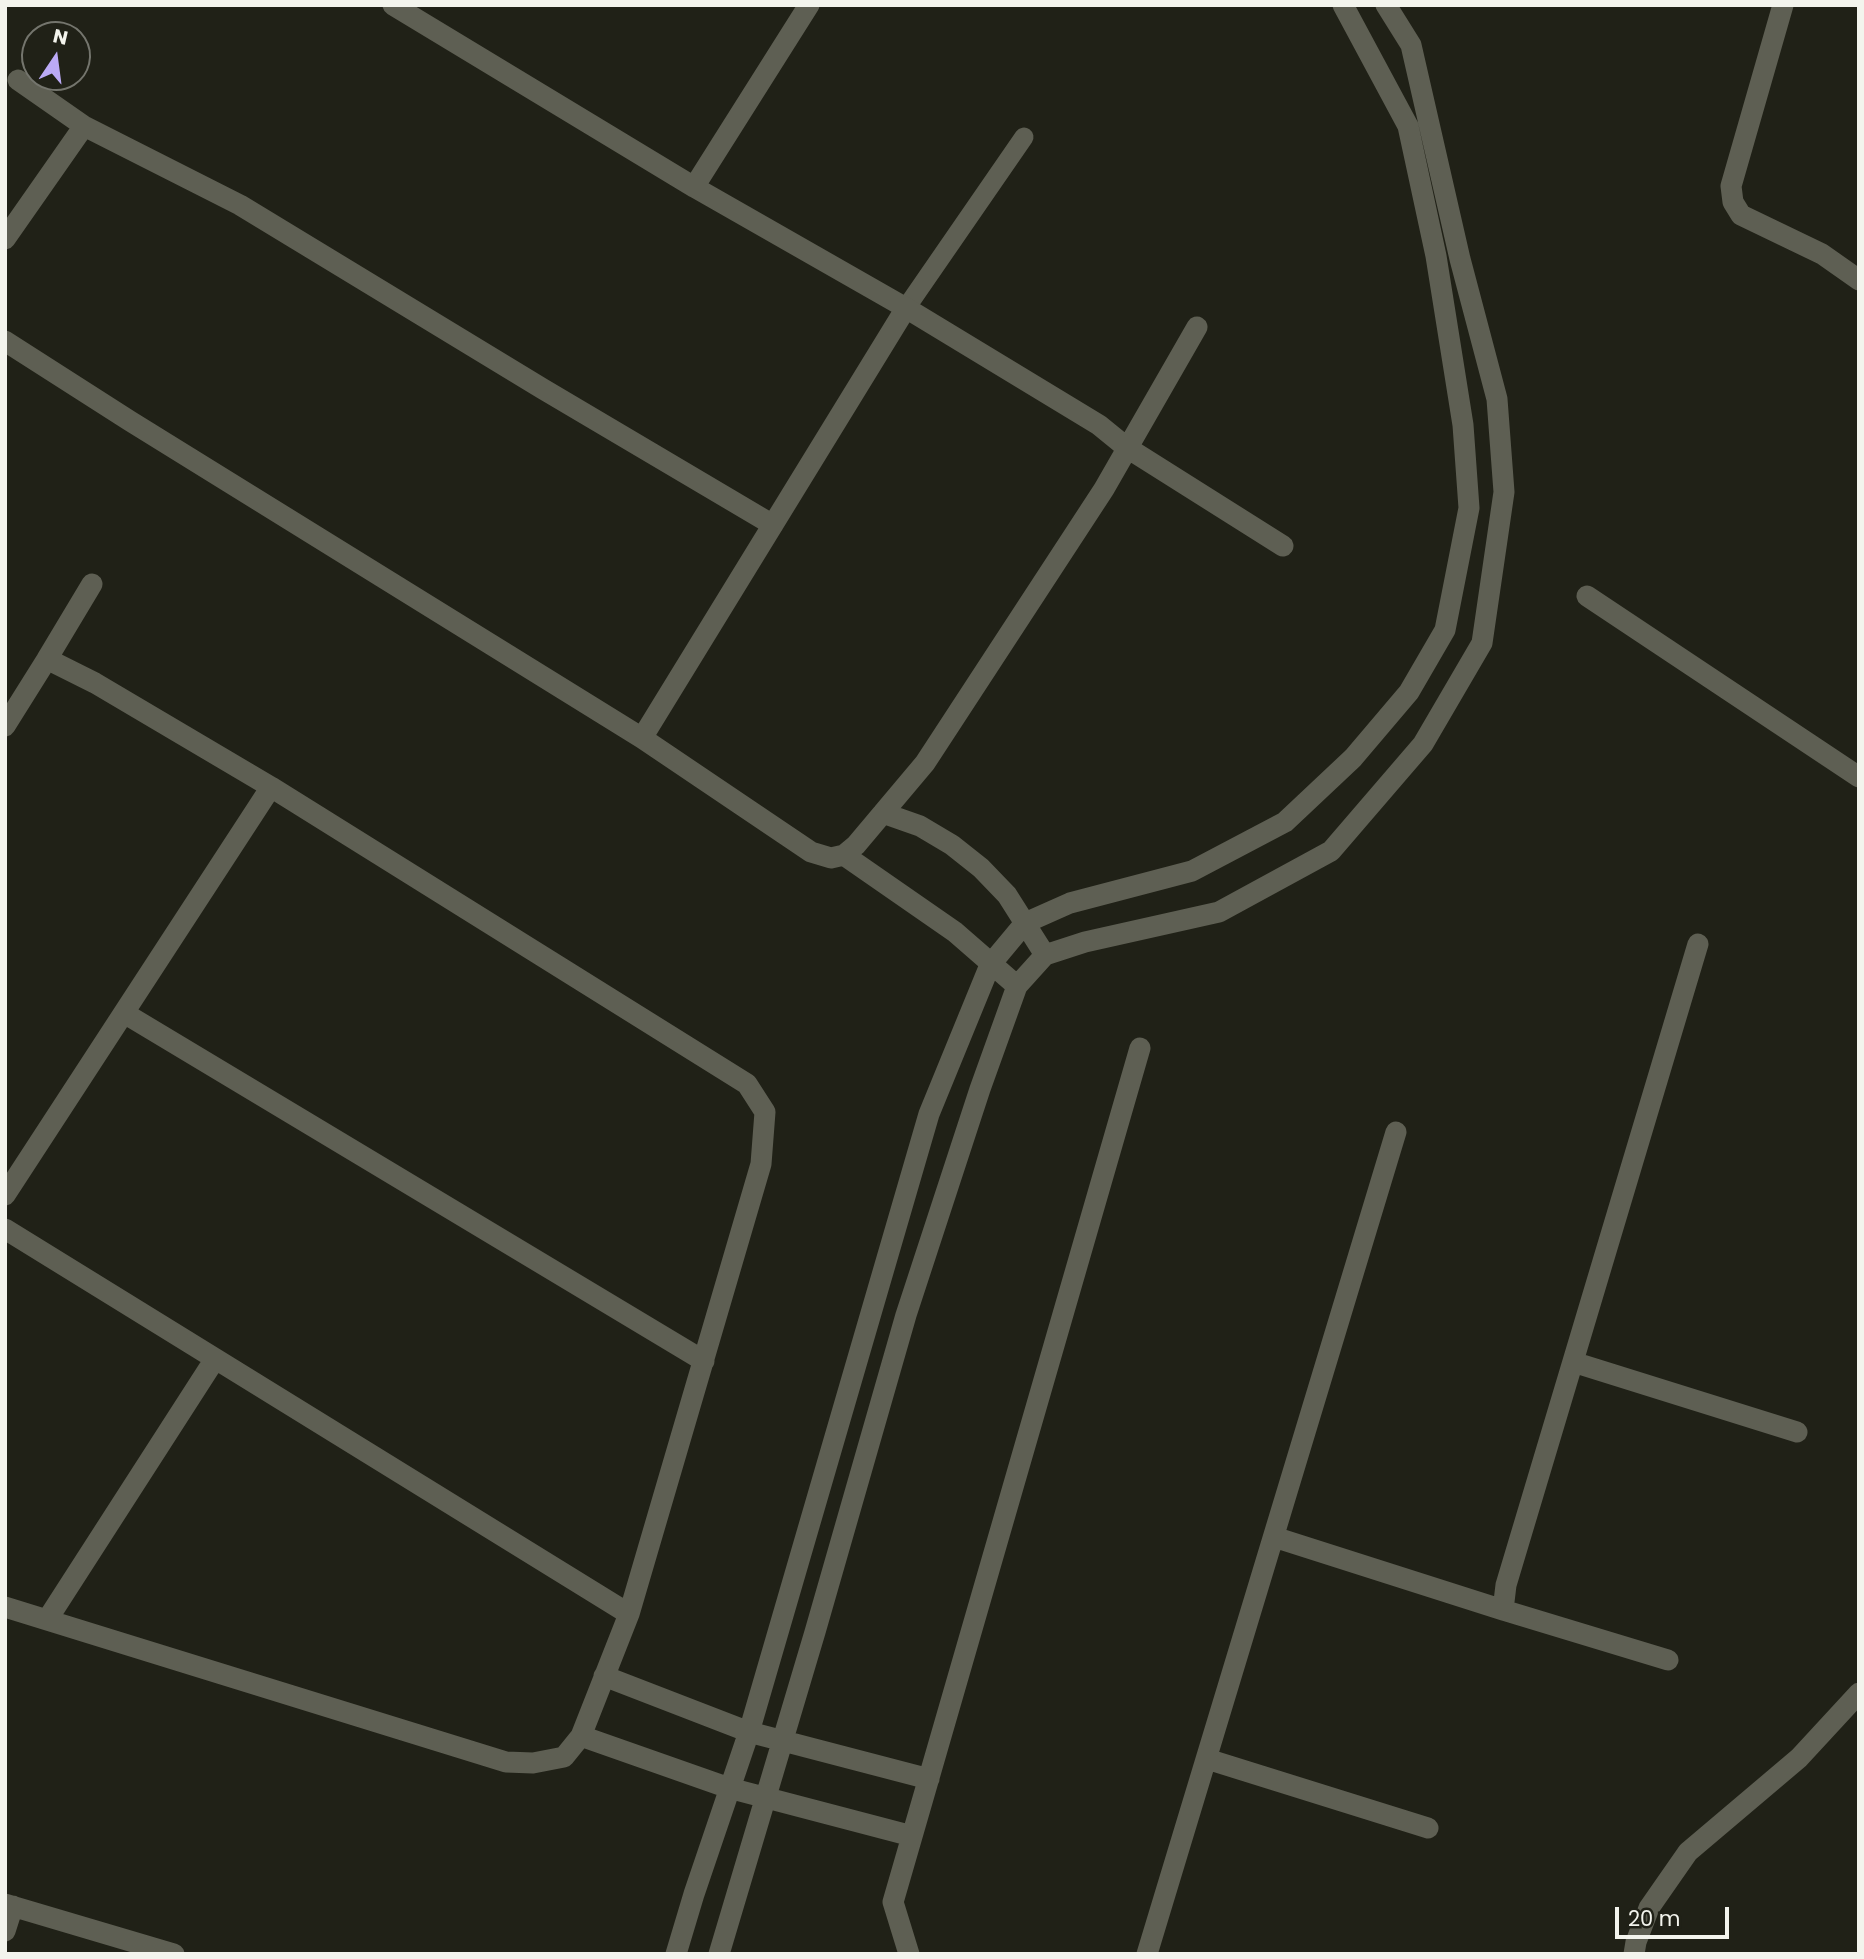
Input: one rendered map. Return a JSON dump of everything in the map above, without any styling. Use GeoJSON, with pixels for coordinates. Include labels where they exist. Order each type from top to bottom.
{"type":"FeatureCollection","features":[{"type":"Feature","properties":{"kind":"street"},"geometry":{"type":"LineString","coordinates":[[393,5],[694,187],[906,308],[1099,425],[1126,447],[1283,546]]}},
{"type":"Feature","properties":{"kind":"street"},"geometry":{"type":"LineString","coordinates":[[694,187],[809,5]]}},
{"type":"Feature","properties":{"kind":"street"},"geometry":{"type":"LineString","coordinates":[[676,1954],[748,1732],[929,1114],[990,965],[1025,923],[1070,903],[1192,871],[1284,822],[1353,758],[1409,692],[1445,630],[1469,508],[1463,425],[1449,334],[1436,256],[1408,126],[1343,5]]}},
{"type":"Feature","properties":{"kind":"street"},"geometry":{"type":"LineString","coordinates":[[719,1954],[906,1315],[980,1089],[1017,986],[1045,955],[1084,942],[1219,912],[1331,850],[1423,744],[1482,643],[1504,492],[1497,399],[1460,259],[1410,45],[1386,5]]}},
{"type":"Feature","properties":{"kind":"street"},"geometry":{"type":"LineString","coordinates":[[1783,5],[1731,186],[1733,202],[1741,215],[1822,254],[1859,280]]}},
{"type":"Feature","properties":{"kind":"street"},"geometry":{"type":"LineString","coordinates":[[18,80],[84,126],[240,205],[773,525]]}},
{"type":"Feature","properties":{"kind":"street"},"geometry":{"type":"LineString","coordinates":[[5,239],[84,126]]}},
{"type":"Feature","properties":{"kind":"street"},"geometry":{"type":"LineString","coordinates":[[642,738],[906,308]]}},
{"type":"Feature","properties":{"kind":"street"},"geometry":{"type":"LineString","coordinates":[[5,341],[642,738],[811,852],[831,858],[844,855],[856,845],[925,763],[1104,489],[1197,327]]}},
{"type":"Feature","properties":{"kind":"street"},"geometry":{"type":"LineString","coordinates":[[5,726],[92,584]]}},
{"type":"Feature","properties":{"kind":"street"},"geometry":{"type":"LineString","coordinates":[[1587,596],[1859,777]]}},
{"type":"Feature","properties":{"kind":"street"},"geometry":{"type":"LineString","coordinates":[[5,1607],[506,1762],[533,1763],[564,1757],[581,1736],[629,1614],[761,1164],[765,1112],[747,1084],[271,787],[95,684],[47,659]]}},
{"type":"Feature","properties":{"kind":"street"},"geometry":{"type":"LineString","coordinates":[[5,1195],[271,787]]}},
{"type":"Feature","properties":{"kind":"street"},"geometry":{"type":"LineString","coordinates":[[883,813],[920,826],[981,867],[1007,895],[1045,955]]}},
{"type":"Feature","properties":{"kind":"street"},"geometry":{"type":"LineString","coordinates":[[844,855],[945,925],[1017,986]]}},
{"type":"Feature","properties":{"kind":"street"},"geometry":{"type":"LineString","coordinates":[[1503,1610],[1506,1585],[1698,944]]}},
{"type":"Feature","properties":{"kind":"street"},"geometry":{"type":"LineString","coordinates":[[124,1013],[704,1361]]}},
{"type":"Feature","properties":{"kind":"street"},"geometry":{"type":"LineString","coordinates":[[909,1954],[893,1902],[1140,1048]]}},
{"type":"Feature","properties":{"kind":"street"},"geometry":{"type":"LineString","coordinates":[[1147,1954],[1396,1132]]}},
{"type":"Feature","properties":{"kind":"street"},"geometry":{"type":"LineString","coordinates":[[5,1229],[629,1614]]}},
{"type":"Feature","properties":{"kind":"street"},"geometry":{"type":"LineString","coordinates":[[47,1620],[215,1359]]}},
{"type":"Feature","properties":{"kind":"street"},"geometry":{"type":"LineString","coordinates":[[1573,1362],[1797,1432]]}},
{"type":"Feature","properties":{"kind":"street"},"geometry":{"type":"LineString","coordinates":[[1273,1537],[1668,1660]]}},
{"type":"Feature","properties":{"kind":"street"},"geometry":{"type":"LineString","coordinates":[[604,1676],[748,1732],[929,1780]]}},
{"type":"Feature","properties":{"kind":"street"},"geometry":{"type":"LineString","coordinates":[[1634,1954],[1648,1908],[1688,1852],[1799,1758],[1859,1693]]}},
{"type":"Feature","properties":{"kind":"street"},"geometry":{"type":"LineString","coordinates":[[581,1736],[729,1788],[912,1836]]}},
{"type":"Feature","properties":{"kind":"street"},"geometry":{"type":"LineString","coordinates":[[1207,1759],[1428,1828]]}},
{"type":"Feature","properties":{"kind":"street"},"geometry":{"type":"LineString","coordinates":[[5,1931],[9,1905],[174,1954]]}},
{"type":"Feature","properties":{"kind":"lane"},"geometry":{"type":"LineString","coordinates":[[906,308],[1024,137]]}}]}
